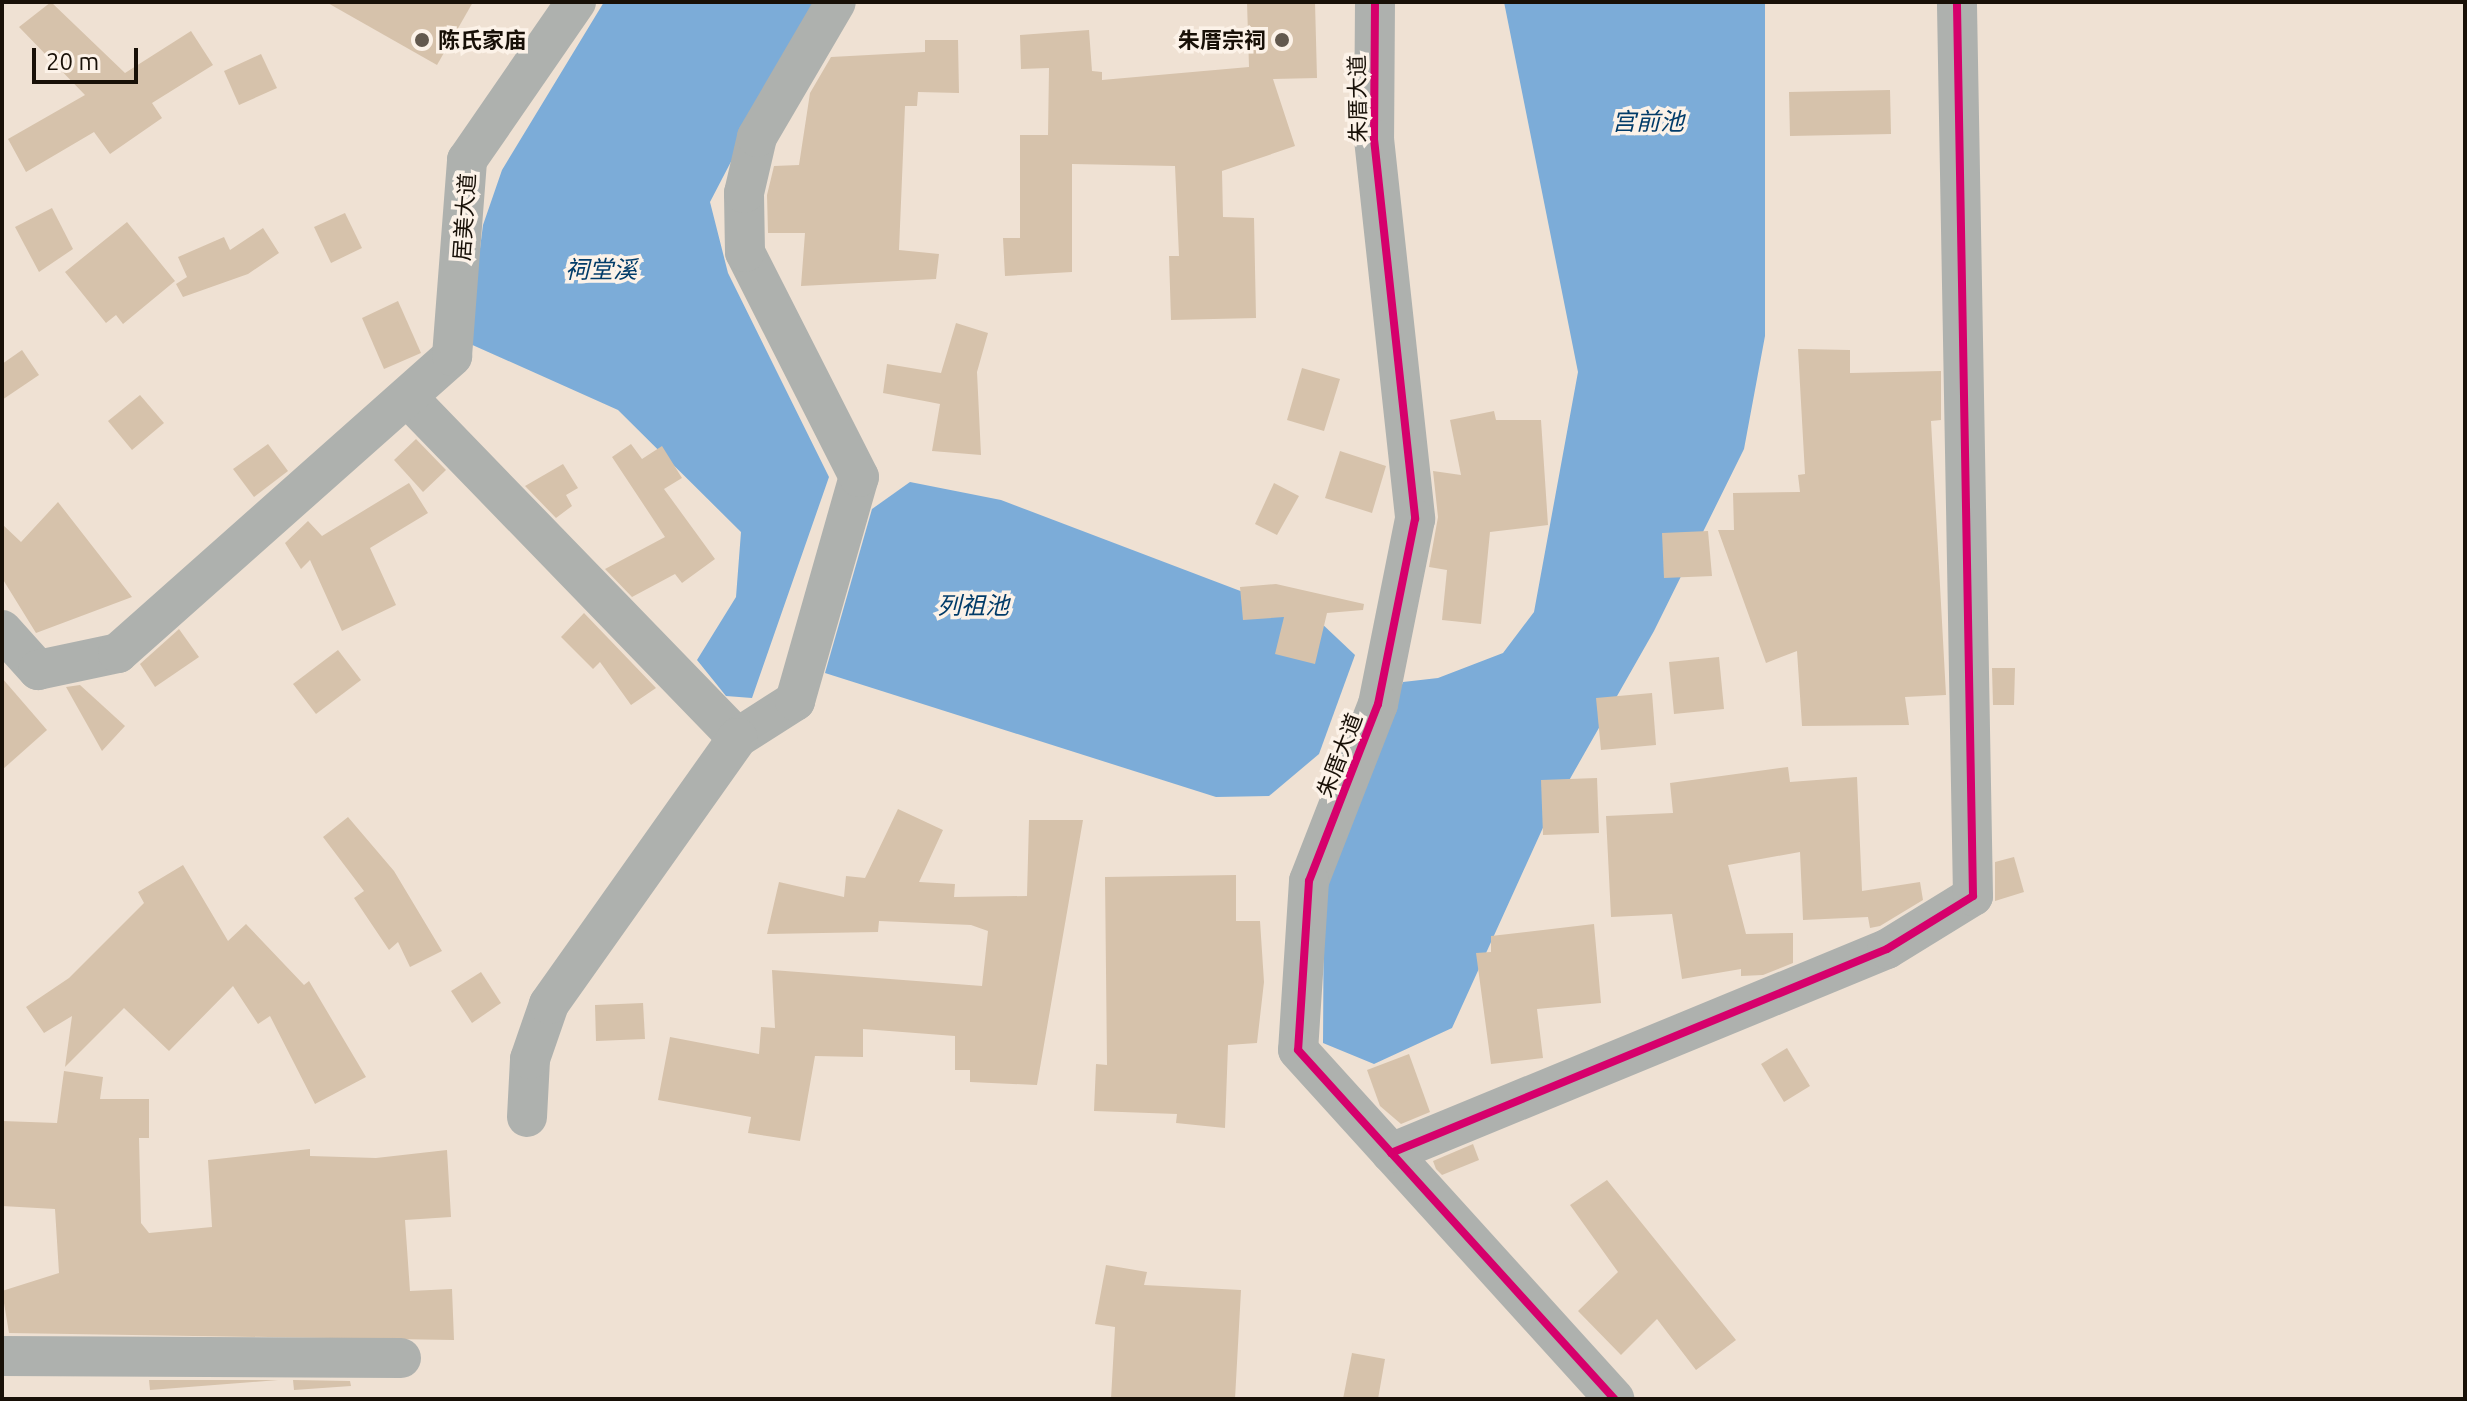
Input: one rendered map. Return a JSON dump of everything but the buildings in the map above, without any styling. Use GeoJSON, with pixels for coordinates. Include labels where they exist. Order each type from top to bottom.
{"type":"FeatureCollection","features":[{"type":"Feature","properties":{"kind":"street","name":"居美大道"},"geometry":{"type":"LineString","coordinates":[[2,630],[38,670],[118,653],[410,400],[452,356],[467,160],[576,2]]}},
{"type":"Feature","properties":{"kind":"street"},"geometry":{"type":"LineString","coordinates":[[527,1117],[530,1059],[549,1004],[737,738],[795,701],[859,477],[745,252],[744,193],[757,137],[836,2]]}},
{"type":"Feature","properties":{"kind":"street","name":"朱厝大道"},"geometry":{"type":"LineString","coordinates":[[1375,2],[1374,139],[1415,519],[1378,704],[1309,881],[1298,1050],[1614,1399]]}},
{"type":"Feature","properties":{"kind":"street"},"geometry":{"type":"LineString","coordinates":[[1391,1153],[1887,949],[1973,896],[1957,2]]}},
{"type":"Feature","properties":{"kind":"street"},"geometry":{"type":"LineString","coordinates":[[410,400],[737,738]]}},
{"type":"Feature","properties":{"kind":"street"},"geometry":{"type":"LineString","coordinates":[[2,1356],[401,1358]]}},
{"type":"Feature","properties":{"kind":"water","name":"祠堂溪"},"geometry":{"type":"Polygon","coordinates":[[[604,2],[814,2],[710,202],[728,273],[829,477],[752,698],[726,696],[697,660],[736,597],[741,532],[618,410],[468,343],[483,225],[502,170],[604,2]]]}},
{"type":"Feature","properties":{"kind":"water","name":"宫前池"},"geometry":{"type":"Polygon","coordinates":[[[1504,2],[1765,2],[1765,336],[1744,449],[1654,631],[1546,821],[1452,1028],[1374,1064],[1323,1043],[1324,887],[1403,682],[1438,678],[1503,653],[1534,612],[1578,372],[1504,2]]]}},
{"type":"Feature","properties":{"kind":"water","name":"列祖池"},"geometry":{"type":"Polygon","coordinates":[[[910,482],[1001,500],[1319,621],[1355,655],[1319,754],[1269,796],[1216,797],[825,673],[872,509],[910,482]]]}},
{"type":"Feature","properties":{"kind":"cycle path"},"geometry":{"type":"LineString","coordinates":[[1375,2],[1374,139],[1415,519],[1378,704],[1309,881],[1298,1050],[1614,1399]]}},
{"type":"Feature","properties":{"kind":"cycle path"},"geometry":{"type":"LineString","coordinates":[[1391,1153],[1887,949],[1973,896],[1957,2]]}},
{"type":"Feature","properties":{"kind":"place","name":"陈氏家庙"},"geometry":{"type":"Point","coordinates":[422,40]}},
{"type":"Feature","properties":{"kind":"place","name":"朱厝宗祠"},"geometry":{"type":"Point","coordinates":[1282,40]}}]}
